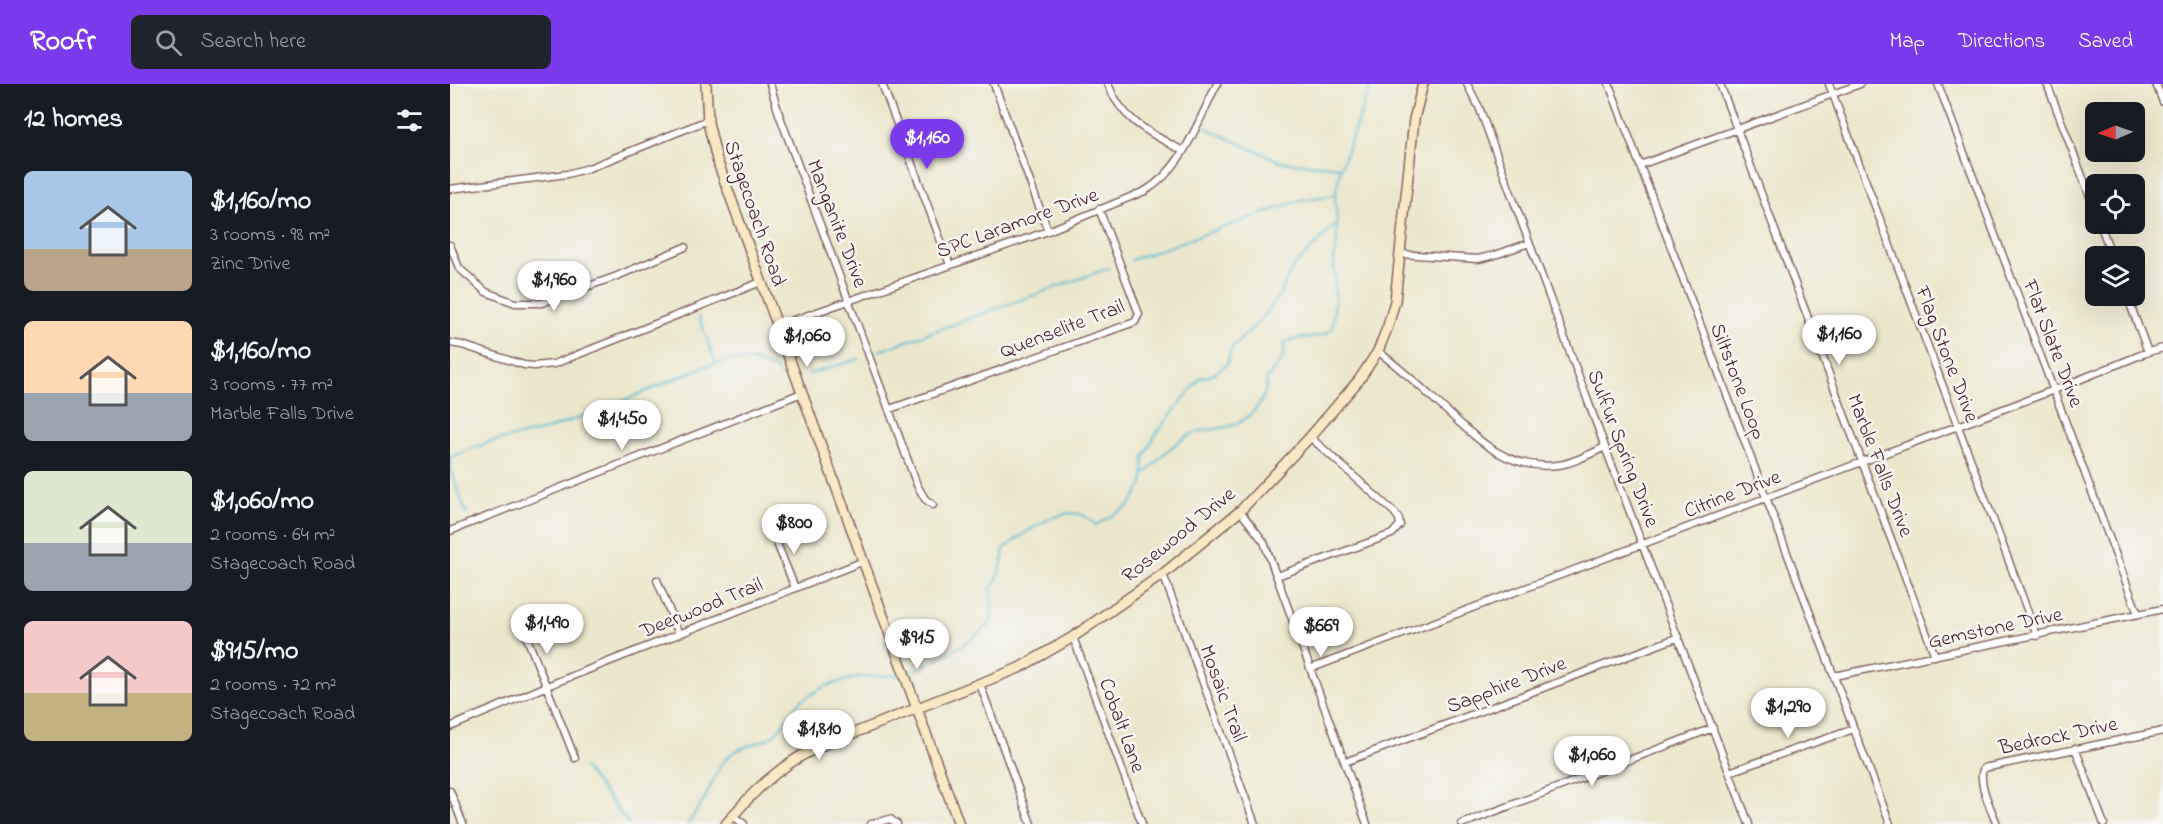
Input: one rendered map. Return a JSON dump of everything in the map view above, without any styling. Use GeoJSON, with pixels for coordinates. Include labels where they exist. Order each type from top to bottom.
{"type":"FeatureCollection","features":[{"type":"Feature","properties":{"kind":"street","name":"Stagecoach Road"},"geometry":{"type":"LineString","coordinates":[[706,84],[708,120],[717,160],[959,824]]}},
{"type":"Feature","properties":{"kind":"street","name":"Manganite Drive"},"geometry":{"type":"LineString","coordinates":[[770,84],[779,114],[917,485],[925,499],[933,505]]}},
{"type":"Feature","properties":{"kind":"street"},"geometry":{"type":"LineString","coordinates":[[882,84],[950,265]]}},
{"type":"Feature","properties":{"kind":"street"},"geometry":{"type":"LineString","coordinates":[[994,84],[1048,231]]}},
{"type":"Feature","properties":{"kind":"street"},"geometry":{"type":"LineString","coordinates":[[1108,84],[1126,116],[1183,151]]}},
{"type":"Feature","properties":{"kind":"street","name":"SPC Laramore Drive"},"geometry":{"type":"LineString","coordinates":[[777,326],[1048,231],[1158,184],[1190,142],[1217,84]]}},
{"type":"Feature","properties":{"kind":"street","name":"Rosewood Drive"},"geometry":{"type":"LineString","coordinates":[[726,824],[767,779],[797,757],[1019,668],[1073,637],[1163,574],[1240,511],[1310,437],[1359,380],[1378,351],[1395,301],[1414,119],[1423,84]]}},
{"type":"Feature","properties":{"kind":"street","name":"Sulfur Spring Drive"},"geometry":{"type":"LineString","coordinates":[[1467,84],[1479,107],[1747,823]]}},
{"type":"Feature","properties":{"kind":"street","name":"Siltstone Loop"},"geometry":{"type":"LineString","coordinates":[[1609,84],[1890,824]]}},
{"type":"Feature","properties":{"kind":"street","name":"Marble Falls Drive"},"geometry":{"type":"LineString","coordinates":[[1720,84],[1935,656]]}},
{"type":"Feature","properties":{"kind":"street","name":"Flag Stone Drive"},"geometry":{"type":"LineString","coordinates":[[1829,84],[2037,636]]}},
{"type":"Feature","properties":{"kind":"street"},"geometry":{"type":"LineString","coordinates":[[1640,165],[1860,84]]}},
{"type":"Feature","properties":{"kind":"street","name":"Flat Slate Drive"},"geometry":{"type":"LineString","coordinates":[[1938,84],[2138,614]]}},
{"type":"Feature","properties":{"kind":"street"},"geometry":{"type":"LineString","coordinates":[[2047,84],[2085,183]]}},
{"type":"Feature","properties":{"kind":"street"},"geometry":{"type":"LineString","coordinates":[[2156,84],[2163,102]]}},
{"type":"Feature","properties":{"kind":"street"},"geometry":{"type":"LineString","coordinates":[[450,189],[567,174],[589,168],[708,120]]}},
{"type":"Feature","properties":{"kind":"street","name":"Quenselite Trail"},"geometry":{"type":"LineString","coordinates":[[890,409],[1135,322],[1138,314],[1099,209]]}},
{"type":"Feature","properties":{"kind":"street"},"geometry":{"type":"LineString","coordinates":[[1400,254],[1478,259],[1529,243]]}},
{"type":"Feature","properties":{"kind":"street"},"geometry":{"type":"LineString","coordinates":[[450,245],[459,268],[486,292],[515,303],[542,303],[685,247]]}},
{"type":"Feature","properties":{"kind":"street"},"geometry":{"type":"LineString","coordinates":[[450,343],[524,365],[544,366],[563,362],[761,282]]}},
{"type":"Feature","properties":{"kind":"street"},"geometry":{"type":"LineString","coordinates":[[2131,306],[2148,352]]}},
{"type":"Feature","properties":{"kind":"street","name":"Citrine Drive"},"geometry":{"type":"LineString","coordinates":[[1312,668],[2163,348]]}},
{"type":"Feature","properties":{"kind":"street"},"geometry":{"type":"LineString","coordinates":[[1378,351],[1409,376],[1484,445],[1502,456],[1537,465],[1558,465],[1571,462],[1605,447]]}},
{"type":"Feature","properties":{"kind":"street"},"geometry":{"type":"LineString","coordinates":[[450,531],[802,393]]}},
{"type":"Feature","properties":{"kind":"street"},"geometry":{"type":"LineString","coordinates":[[1277,576],[1392,534],[1400,525],[1395,513],[1310,437]]}},
{"type":"Feature","properties":{"kind":"street"},"geometry":{"type":"LineString","coordinates":[[1240,511],[1264,542],[1312,668],[1367,824]]}},
{"type":"Feature","properties":{"kind":"street"},"geometry":{"type":"LineString","coordinates":[[772,531],[795,588]]}},
{"type":"Feature","properties":{"kind":"street","name":"Deerwood Trail"},"geometry":{"type":"LineString","coordinates":[[450,727],[547,686],[864,561]]}},
{"type":"Feature","properties":{"kind":"street","name":"Mosaic Trail"},"geometry":{"type":"LineString","coordinates":[[1163,574],[1255,824]]}},
{"type":"Feature","properties":{"kind":"street"},"geometry":{"type":"LineString","coordinates":[[657,580],[679,634]]}},
{"type":"Feature","properties":{"kind":"street","name":"Gemstone Drive"},"geometry":{"type":"LineString","coordinates":[[1834,676],[2163,609]]}},
{"type":"Feature","properties":{"kind":"street"},"geometry":{"type":"LineString","coordinates":[[525,633],[575,758]]}},
{"type":"Feature","properties":{"kind":"street","name":"Cobalt Lane"},"geometry":{"type":"LineString","coordinates":[[1073,637],[1142,824]]}},
{"type":"Feature","properties":{"kind":"street","name":"Sapphire Drive"},"geometry":{"type":"LineString","coordinates":[[1345,762],[1679,637]]}},
{"type":"Feature","properties":{"kind":"street"},"geometry":{"type":"LineString","coordinates":[[980,684],[1031,824]]}},
{"type":"Feature","properties":{"kind":"street"},"geometry":{"type":"LineString","coordinates":[[1462,824],[1713,728]]}},
{"type":"Feature","properties":{"kind":"street"},"geometry":{"type":"LineString","coordinates":[[1729,772],[1854,729]]}},
{"type":"Feature","properties":{"kind":"street","name":"Bedrock Drive"},"geometry":{"type":"LineString","coordinates":[[1997,824],[1981,781],[1984,768],[2163,731]]}},
{"type":"Feature","properties":{"kind":"street"},"geometry":{"type":"LineString","coordinates":[[2075,748],[2104,824]]}},
{"type":"Feature","properties":{"kind":"street"},"geometry":{"type":"LineString","coordinates":[[450,791],[463,824]]}},
{"type":"Feature","properties":{"kind":"street"},"geometry":{"type":"LineString","coordinates":[[733,816],[744,824]]}},
{"type":"Feature","properties":{"kind":"street"},"geometry":{"type":"LineString","coordinates":[[871,824],[890,819],[897,824]]}},
{"type":"Feature","properties":{"kind":"waterway"},"geometry":{"type":"LineString","coordinates":[[906,673],[952,652],[992,621],[991,588],[997,579],[1004,549],[1020,536],[1053,517],[1075,513],[1085,516],[1096,525],[1129,506],[1143,484],[1144,457],[1156,434],[1200,378],[1212,375],[1227,364],[1231,349],[1267,313],[1281,292],[1292,268],[1337,223],[1335,195],[1341,167],[1371,84]]}},
{"type":"Feature","properties":{"kind":"waterway"},"geometry":{"type":"LineString","coordinates":[[1206,128],[1281,162],[1341,167]]}},
{"type":"Feature","properties":{"kind":"waterway"},"geometry":{"type":"LineString","coordinates":[[1131,260],[1301,200],[1334,195]]}},
{"type":"Feature","properties":{"kind":"waterway"},"geometry":{"type":"LineString","coordinates":[[1145,474],[1171,448],[1190,435],[1235,424],[1250,415],[1264,395],[1267,378],[1282,359],[1284,343],[1290,340],[1315,337],[1332,329],[1337,224]]}},
{"type":"Feature","properties":{"kind":"waterway"},"geometry":{"type":"LineString","coordinates":[[879,351],[1109,268]]}},
{"type":"Feature","properties":{"kind":"waterway"},"geometry":{"type":"LineString","coordinates":[[699,317],[716,364]]}},
{"type":"Feature","properties":{"kind":"waterway"},"geometry":{"type":"LineString","coordinates":[[809,374],[859,359]]}},
{"type":"Feature","properties":{"kind":"waterway"},"geometry":{"type":"LineString","coordinates":[[450,457],[490,442],[546,430],[616,404],[703,367],[731,360],[752,361],[773,368],[787,380]]}},
{"type":"Feature","properties":{"kind":"waterway"},"geometry":{"type":"LineString","coordinates":[[450,458],[451,471],[467,515]]}},
{"type":"Feature","properties":{"kind":"waterway"},"geometry":{"type":"LineString","coordinates":[[688,824],[704,800],[720,766],[731,754],[768,739],[778,731],[799,702],[825,686],[859,677],[900,675]]}},
{"type":"Feature","properties":{"kind":"waterway"},"geometry":{"type":"LineString","coordinates":[[584,768],[629,824]]}}]}
